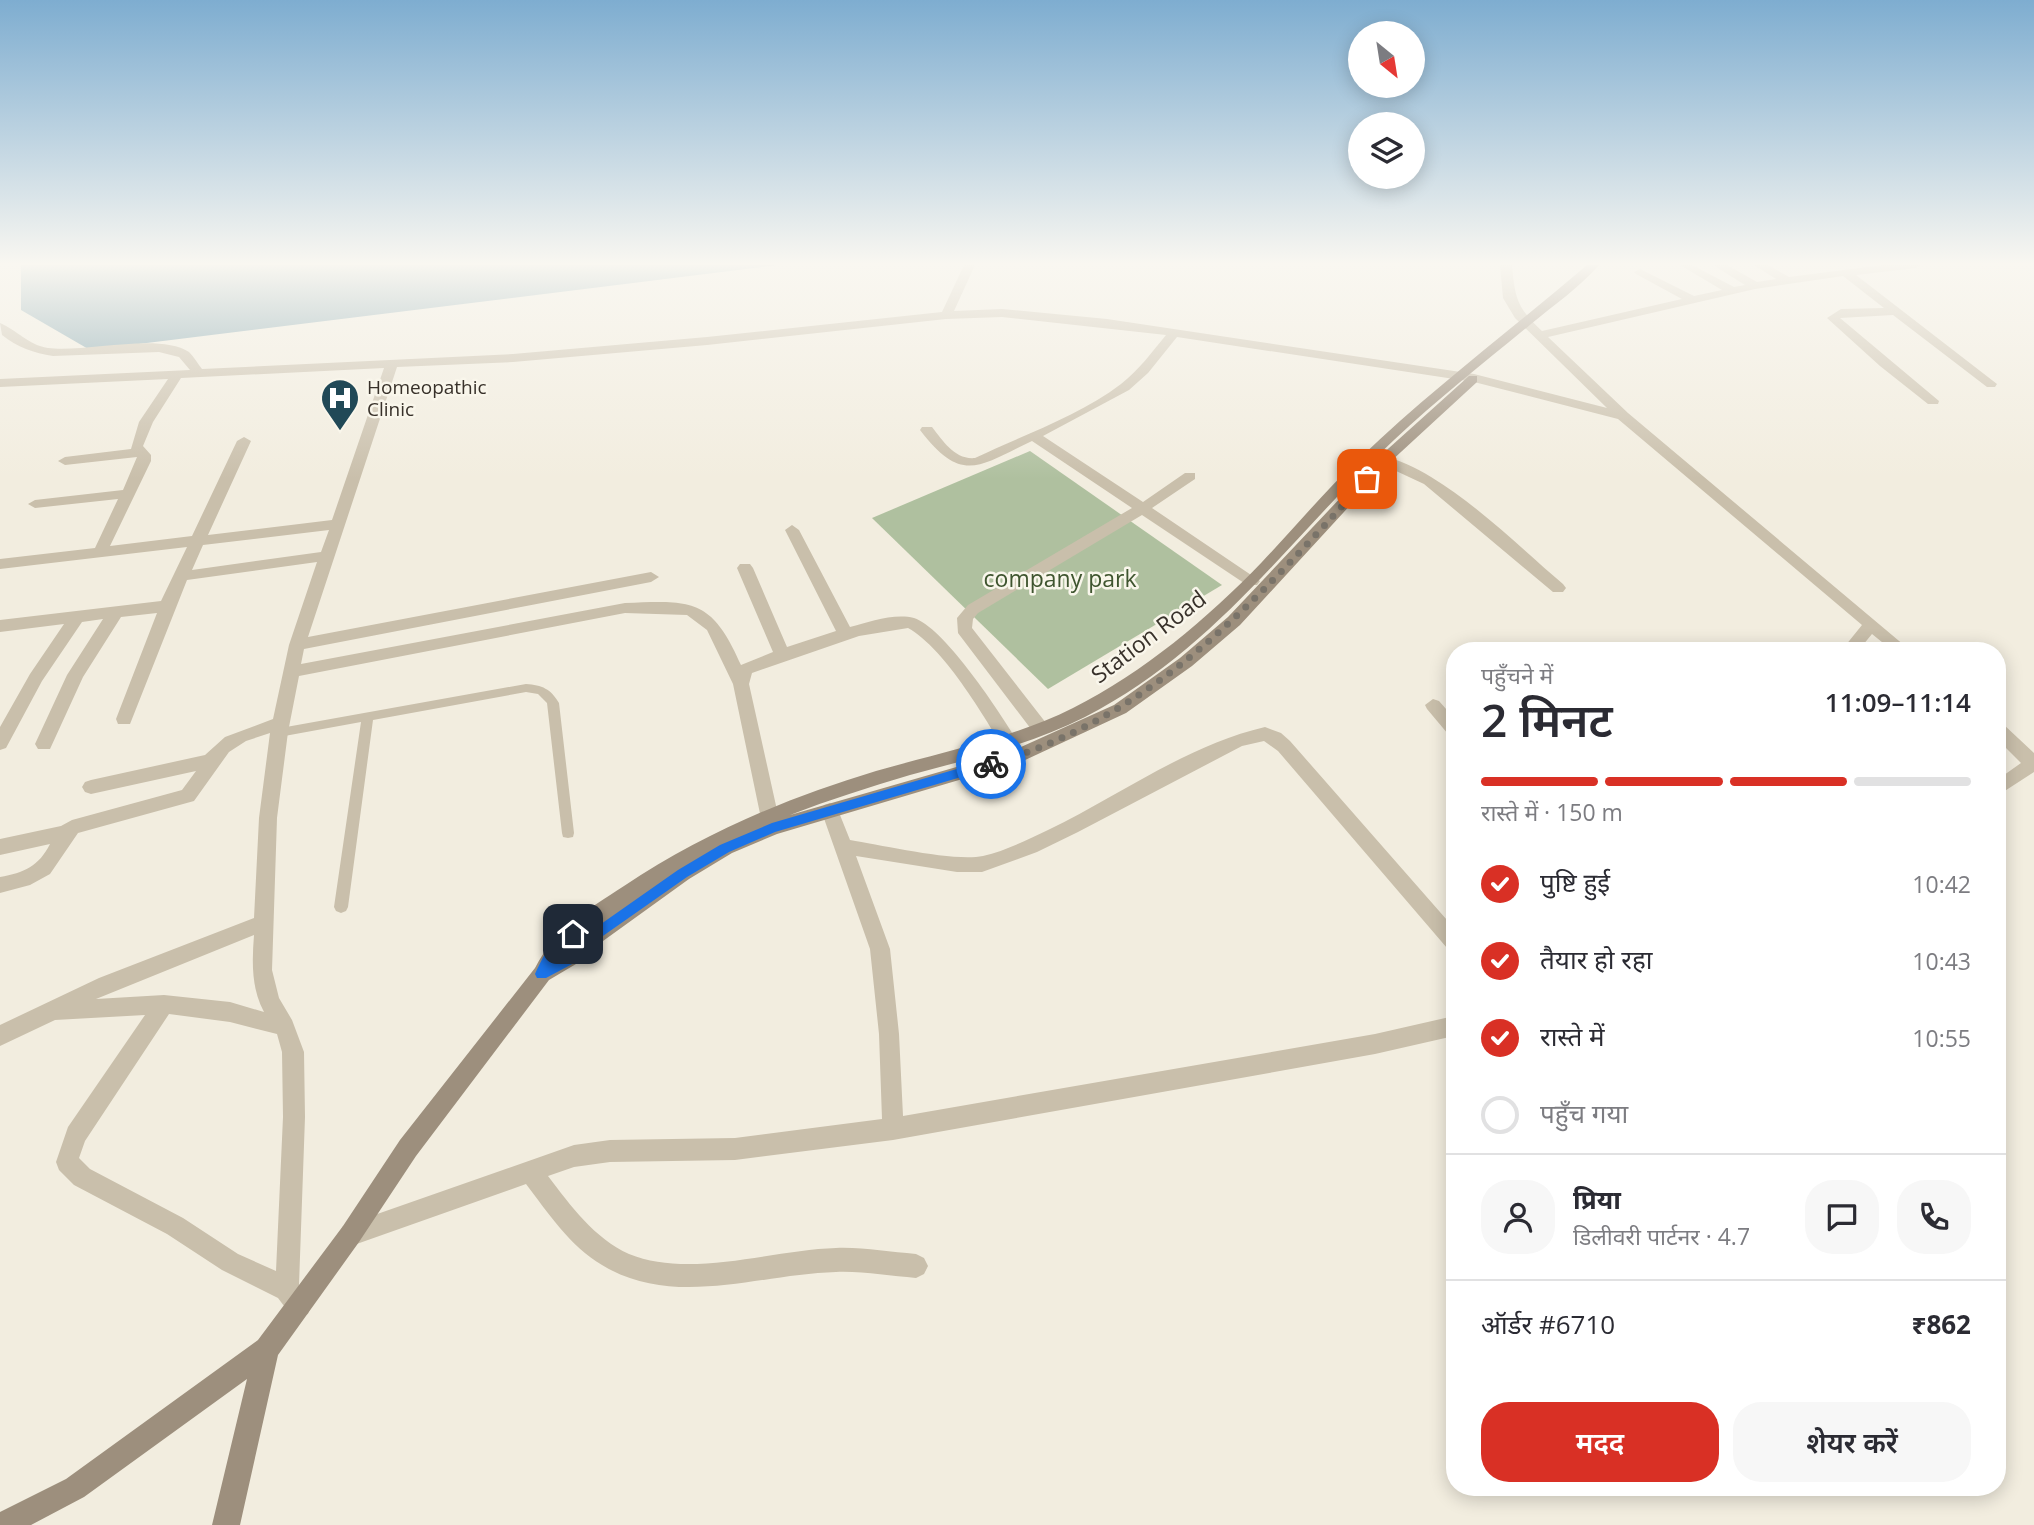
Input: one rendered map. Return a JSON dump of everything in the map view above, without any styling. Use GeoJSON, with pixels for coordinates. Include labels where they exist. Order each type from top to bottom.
{"type":"FeatureCollection","features":[{"type":"Feature","properties":{"kind":"main road"},"geometry":{"type":"LineString","coordinates":[[226,1525],[267,1349],[293,1297],[351,1234],[408,1149],[542,974],[569,958],[596,934],[682,873],[770,822],[830,810],[1017,757],[1121,709],[1186,662],[1265,590],[1384,460],[1466,377],[1524,336]]}},
{"type":"Feature","properties":{"kind":"main road","name":"Station Road"},"geometry":{"type":"LineString","coordinates":[[770,822],[874,778],[1007,741],[1102,701],[1210,621],[1252,581],[1361,463],[1466,377]]}},
{"type":"Feature","properties":{"kind":"main road"},"geometry":{"type":"LineString","coordinates":[[4,1525],[75,1488],[267,1349]]}},
{"type":"Feature","properties":{"kind":"street"},"geometry":{"type":"LineString","coordinates":[[9,336],[37,350],[53,352],[154,348],[177,350],[184,354],[200,375]]}},
{"type":"Feature","properties":{"kind":"street"},"geometry":{"type":"LineString","coordinates":[[0,383],[391,366],[751,336]]}},
{"type":"Feature","properties":{"kind":"street"},"geometry":{"type":"LineString","coordinates":[[927,430],[950,456],[964,464],[979,461],[1034,436],[1125,387],[1144,370],[1171,336]]}},
{"type":"Feature","properties":{"kind":"street"},"geometry":{"type":"LineString","coordinates":[[1195,336],[1466,377],[1623,416]]}},
{"type":"Feature","properties":{"kind":"street"},"geometry":{"type":"LineString","coordinates":[[1541,336],[1623,416],[1892,642]]}},
{"type":"Feature","properties":{"kind":"street"},"geometry":{"type":"LineString","coordinates":[[1853,336],[1933,401]]}},
{"type":"Feature","properties":{"kind":"street"},"geometry":{"type":"LineString","coordinates":[[1929,336],[1991,384]]}},
{"type":"Feature","properties":{"kind":"street"},"geometry":{"type":"LineString","coordinates":[[164,1004],[76,1135],[66,1161],[82,1177],[175,1226],[230,1262],[293,1297],[293,1052],[285,1027],[269,1001],[262,970],[268,818],[280,728],[297,645],[391,366]]}},
{"type":"Feature","properties":{"kind":"street"},"geometry":{"type":"LineString","coordinates":[[100,552],[144,461],[144,454],[137,444],[146,422],[176,376]]}},
{"type":"Feature","properties":{"kind":"street"},"geometry":{"type":"LineString","coordinates":[[1034,436],[1252,581]]}},
{"type":"Feature","properties":{"kind":"street"},"geometry":{"type":"LineString","coordinates":[[124,719],[167,606],[244,441]]}},
{"type":"Feature","properties":{"kind":"street"},"geometry":{"type":"LineString","coordinates":[[65,461],[141,452]]}},
{"type":"Feature","properties":{"kind":"street"},"geometry":{"type":"LineString","coordinates":[[1384,460],[1429,481],[1559,589]]}},
{"type":"Feature","properties":{"kind":"street"},"geometry":{"type":"LineString","coordinates":[[1041,728],[964,629],[965,618],[973,609],[1143,508],[1190,476]]}},
{"type":"Feature","properties":{"kind":"street"},"geometry":{"type":"LineString","coordinates":[[35,504],[126,494]]}},
{"type":"Feature","properties":{"kind":"street"},"geometry":{"type":"LineString","coordinates":[[0,564],[338,524]]}},
{"type":"Feature","properties":{"kind":"street"},"geometry":{"type":"LineString","coordinates":[[792,530],[845,635]]}},
{"type":"Feature","properties":{"kind":"street"},"geometry":{"type":"LineString","coordinates":[[181,576],[327,556]]}},
{"type":"Feature","properties":{"kind":"street"},"geometry":{"type":"LineString","coordinates":[[745,568],[782,655]]}},
{"type":"Feature","properties":{"kind":"street"},"geometry":{"type":"LineString","coordinates":[[297,645],[651,577]]}},
{"type":"Feature","properties":{"kind":"street"},"geometry":{"type":"LineString","coordinates":[[291,672],[625,608],[665,605],[691,609],[706,617],[717,630],[741,684],[770,822]]}},
{"type":"Feature","properties":{"kind":"street"},"geometry":{"type":"LineString","coordinates":[[0,626],[167,606]]}},
{"type":"Feature","properties":{"kind":"street"},"geometry":{"type":"LineString","coordinates":[[44,744],[75,675],[116,612]]}},
{"type":"Feature","properties":{"kind":"street"},"geometry":{"type":"LineString","coordinates":[[0,743],[36,678],[77,617]]}},
{"type":"Feature","properties":{"kind":"street"},"geometry":{"type":"LineString","coordinates":[[741,684],[745,670],[782,655],[884,624],[911,623],[923,628],[941,647],[1017,757]]}},
{"type":"Feature","properties":{"kind":"street"},"geometry":{"type":"LineString","coordinates":[[1856,642],[1871,624]]}},
{"type":"Feature","properties":{"kind":"street"},"geometry":{"type":"LineString","coordinates":[[1433,705],[1446,720]]}},
{"type":"Feature","properties":{"kind":"street"},"geometry":{"type":"LineString","coordinates":[[0,847],[64,833],[80,824],[188,796],[195,790],[210,761],[232,739],[280,728]]}},
{"type":"Feature","properties":{"kind":"street"},"geometry":{"type":"LineString","coordinates":[[845,847],[946,863],[982,864],[1030,847],[1072,827],[1238,740],[1265,734],[1284,746],[1446,933]]}},
{"type":"Feature","properties":{"kind":"street"},"geometry":{"type":"LineString","coordinates":[[2006,738],[2034,764],[2006,783]]}},
{"type":"Feature","properties":{"kind":"street"},"geometry":{"type":"LineString","coordinates":[[91,787],[210,761]]}},
{"type":"Feature","properties":{"kind":"street"},"geometry":{"type":"LineString","coordinates":[[830,810],[880,949],[889,1034],[893,1129]]}},
{"type":"Feature","properties":{"kind":"street"},"geometry":{"type":"LineString","coordinates":[[0,885],[24,880],[42,871],[64,833]]}},
{"type":"Feature","properties":{"kind":"street"},"geometry":{"type":"LineString","coordinates":[[0,1036],[106,984],[262,923]]}},
{"type":"Feature","properties":{"kind":"street"},"geometry":{"type":"LineString","coordinates":[[48,1012],[164,1004],[230,1012],[285,1027]]}},
{"type":"Feature","properties":{"kind":"street"},"geometry":{"type":"LineString","coordinates":[[351,1234],[574,1156],[610,1151],[735,1149],[893,1129],[1375,1044],[1446,1028]]}},
{"type":"Feature","properties":{"kind":"street"},"geometry":{"type":"LineString","coordinates":[[530,1171],[581,1236],[624,1265],[665,1274],[716,1273],[837,1260],[916,1266]]}},
{"type":"Feature","properties":{"kind":"lane"},"geometry":{"type":"LineString","coordinates":[[280,728],[369,716],[526,688],[541,689],[549,694],[553,703],[568,833]]}},
{"type":"Feature","properties":{"kind":"lane"},"geometry":{"type":"LineString","coordinates":[[341,907],[369,716]]}},
{"type":"Feature","properties":{"kind":"green space","name":"company park"},"geometry":{"type":"Polygon","coordinates":[[[1030,451],[1222,585],[1048,689],[872,518],[1030,451]]]}},
{"type":"Feature","properties":{"kind":"water"},"geometry":{"type":"Polygon","coordinates":[[[66,336],[202,336],[90,350],[66,336]]]}},
{"type":"Feature","properties":{"kind":"way so far"},"geometry":{"type":"LineString","coordinates":[[991,764],[1017,757],[1121,709],[1186,662],[1265,590],[1367,479]]}},
{"type":"Feature","properties":{"kind":"place","name":"Homeopathic Clinic"},"geometry":{"type":"Point","coordinates":[340,432]}},
{"type":"Feature","properties":{"kind":"route"},"geometry":{"type":"LineString","coordinates":[[573,934],[555,949],[542,974],[569,958],[596,934],[682,873],[725,848],[772,828],[991,764]]}}]}
